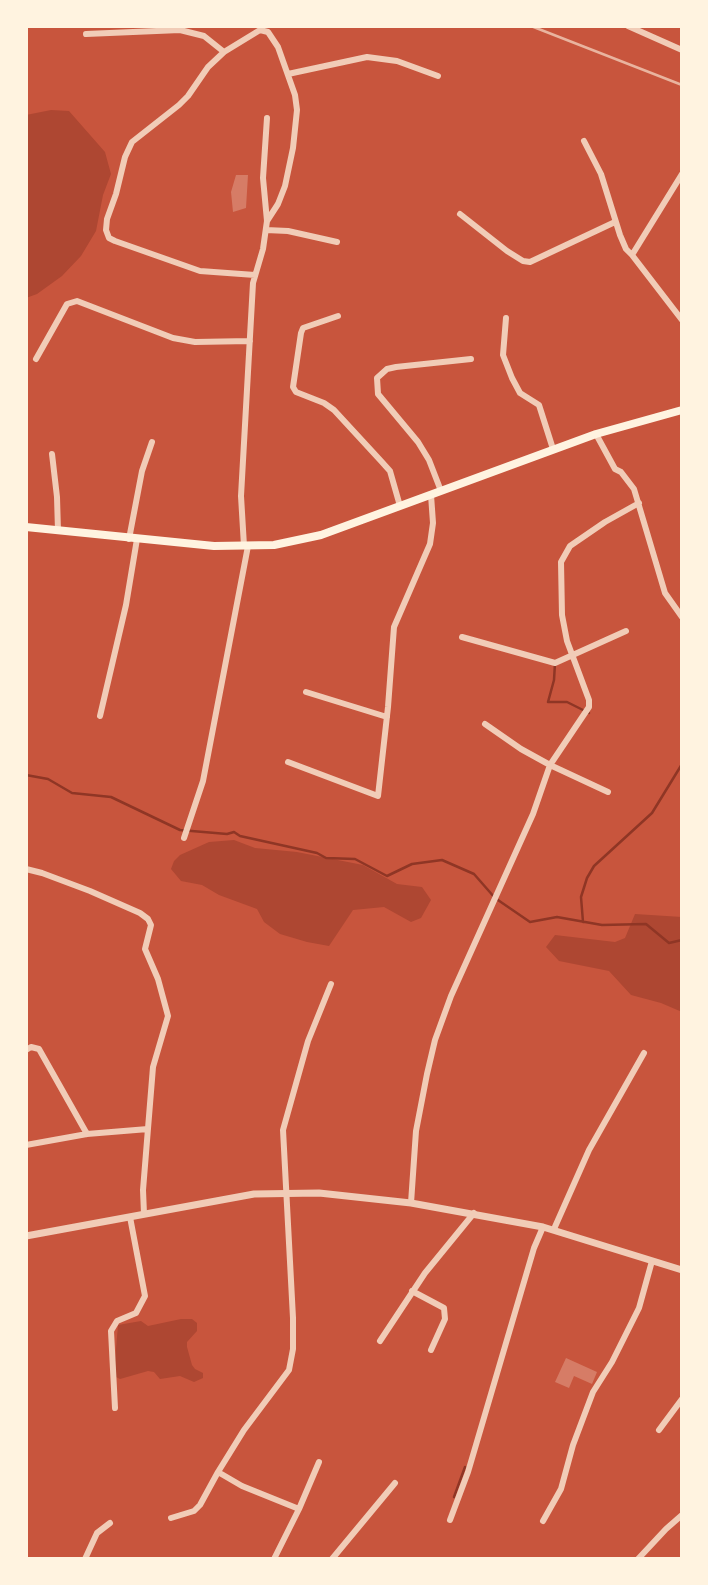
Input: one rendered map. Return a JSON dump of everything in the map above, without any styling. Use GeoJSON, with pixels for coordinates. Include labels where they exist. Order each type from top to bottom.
{"type":"FeatureCollection","features":[{"type":"Feature","properties":{"kind":"main road"},"geometry":{"type":"LineString","coordinates":[[26,527],[133,539],[246,546],[274,545],[321,535],[596,434],[645,418],[682,410]]}},
{"type":"Feature","properties":{"kind":"street"},"geometry":{"type":"LineString","coordinates":[[628,26],[682,50]]}},
{"type":"Feature","properties":{"kind":"street"},"geometry":{"type":"LineString","coordinates":[[86,34],[180,30],[204,36],[224,52]]}},
{"type":"Feature","properties":{"kind":"street"},"geometry":{"type":"LineString","coordinates":[[255,275],[200,271],[108,238],[106,230],[125,157],[132,142],[188,96],[208,67],[224,52],[260,30],[268,32],[274,38],[288,74],[297,110],[285,186],[267,221]]}},
{"type":"Feature","properties":{"kind":"street"},"geometry":{"type":"LineString","coordinates":[[288,74],[367,57],[397,61],[438,76]]}},
{"type":"Feature","properties":{"kind":"street"},"geometry":{"type":"LineString","coordinates":[[184,838],[202,781],[246,546],[241,496],[255,275],[267,221],[263,178],[267,118]]}},
{"type":"Feature","properties":{"kind":"street"},"geometry":{"type":"LineString","coordinates":[[584,141],[601,174],[626,249],[682,320]]}},
{"type":"Feature","properties":{"kind":"street"},"geometry":{"type":"LineString","coordinates":[[632,255],[682,174]]}},
{"type":"Feature","properties":{"kind":"street"},"geometry":{"type":"LineString","coordinates":[[460,214],[507,251],[523,261],[530,262],[615,222]]}},
{"type":"Feature","properties":{"kind":"street"},"geometry":{"type":"LineString","coordinates":[[266,230],[288,231],[337,243]]}},
{"type":"Feature","properties":{"kind":"street"},"geometry":{"type":"LineString","coordinates":[[36,359],[67,304],[77,300],[173,338],[195,342],[250,341]]}},
{"type":"Feature","properties":{"kind":"street"},"geometry":{"type":"LineString","coordinates":[[338,316],[303,328],[293,387],[296,393],[324,403],[334,410],[390,471],[400,506]]}},
{"type":"Feature","properties":{"kind":"street"},"geometry":{"type":"LineString","coordinates":[[506,318],[503,355],[520,393],[539,405],[553,449]]}},
{"type":"Feature","properties":{"kind":"street"},"geometry":{"type":"LineString","coordinates":[[441,491],[429,460],[418,442],[378,394],[377,378],[387,369],[396,367],[471,359]]}},
{"type":"Feature","properties":{"kind":"street"},"geometry":{"type":"LineString","coordinates":[[596,434],[615,469],[621,472],[634,489],[665,593],[682,617]]}},
{"type":"Feature","properties":{"kind":"street"},"geometry":{"type":"LineString","coordinates":[[100,716],[126,605],[142,471],[152,442]]}},
{"type":"Feature","properties":{"kind":"street"},"geometry":{"type":"LineString","coordinates":[[52,454],[58,531]]}},
{"type":"Feature","properties":{"kind":"street"},"geometry":{"type":"LineString","coordinates":[[288,761],[378,796],[394,627],[430,544],[433,510],[431,495]]}},
{"type":"Feature","properties":{"kind":"street"},"geometry":{"type":"LineString","coordinates":[[411,1203],[416,1131],[435,1040],[464,963],[483,929],[533,814],[550,765],[589,707],[562,615],[561,562],[570,546],[639,503]]}},
{"type":"Feature","properties":{"kind":"street"},"geometry":{"type":"LineString","coordinates":[[462,637],[555,663],[626,631]]}},
{"type":"Feature","properties":{"kind":"street"},"geometry":{"type":"LineString","coordinates":[[306,692],[387,717]]}},
{"type":"Feature","properties":{"kind":"street"},"geometry":{"type":"LineString","coordinates":[[485,723],[521,749],[608,792]]}},
{"type":"Feature","properties":{"kind":"street"},"geometry":{"type":"LineString","coordinates":[[26,869],[128,908],[148,919],[151,925],[145,949],[158,979],[168,1016],[153,1067],[144,1214]]}},
{"type":"Feature","properties":{"kind":"street"},"geometry":{"type":"LineString","coordinates":[[170,1518],[194,1511],[200,1505],[244,1430],[289,1370],[293,1349],[293,1318],[283,1130],[308,1041],[331,984]]}},
{"type":"Feature","properties":{"kind":"street"},"geometry":{"type":"LineString","coordinates":[[26,1050],[32,1047],[39,1049],[87,1134]]}},
{"type":"Feature","properties":{"kind":"street"},"geometry":{"type":"LineString","coordinates":[[554,1229],[589,1150],[644,1053]]}},
{"type":"Feature","properties":{"kind":"street"},"geometry":{"type":"LineString","coordinates":[[26,1145],[87,1134],[148,1129]]}},
{"type":"Feature","properties":{"kind":"street"},"geometry":{"type":"LineString","coordinates":[[26,1236],[254,1194],[354,1196],[474,1213],[554,1229],[682,1270]]}},
{"type":"Feature","properties":{"kind":"street"},"geometry":{"type":"LineString","coordinates":[[380,1341],[412,1291],[474,1213]]}},
{"type":"Feature","properties":{"kind":"street"},"geometry":{"type":"LineString","coordinates":[[115,1408],[111,1331],[117,1321],[136,1313],[145,1296],[131,1217]]}},
{"type":"Feature","properties":{"kind":"street"},"geometry":{"type":"LineString","coordinates":[[450,1520],[468,1472],[534,1248],[543,1227]]}},
{"type":"Feature","properties":{"kind":"street"},"geometry":{"type":"LineString","coordinates":[[542,1521],[561,1489],[593,1392],[612,1362],[639,1308],[652,1261]]}},
{"type":"Feature","properties":{"kind":"street"},"geometry":{"type":"LineString","coordinates":[[412,1291],[444,1308],[445,1319],[431,1350]]}},
{"type":"Feature","properties":{"kind":"street"},"geometry":{"type":"LineString","coordinates":[[659,1430],[682,1399]]}},
{"type":"Feature","properties":{"kind":"street"},"geometry":{"type":"LineString","coordinates":[[274,1559],[319,1462]]}},
{"type":"Feature","properties":{"kind":"street"},"geometry":{"type":"LineString","coordinates":[[218,1472],[242,1486],[299,1509]]}},
{"type":"Feature","properties":{"kind":"street"},"geometry":{"type":"LineString","coordinates":[[332,1559],[395,1483]]}},
{"type":"Feature","properties":{"kind":"street"},"geometry":{"type":"LineString","coordinates":[[638,1559],[682,1515]]}},
{"type":"Feature","properties":{"kind":"street"},"geometry":{"type":"LineString","coordinates":[[85,1559],[97,1533],[110,1522]]}},
{"type":"Feature","properties":{"kind":"shaded area"},"geometry":{"type":"Polygon","coordinates":[[[51,110],[69,111],[105,152],[111,174],[103,195],[96,231],[81,256],[62,276],[37,294],[26,298],[26,115],[51,110]]]}},
{"type":"Feature","properties":{"kind":"shaded area"},"geometry":{"type":"Polygon","coordinates":[[[234,840],[255,848],[297,852],[363,865],[397,884],[422,887],[431,900],[421,918],[411,922],[384,907],[353,910],[329,946],[280,934],[264,922],[257,909],[219,895],[202,885],[181,881],[171,869],[180,855],[209,842],[234,840]]]}},
{"type":"Feature","properties":{"kind":"shaded area"},"geometry":{"type":"Polygon","coordinates":[[[635,914],[682,917],[682,1012],[631,995],[609,971],[559,961],[546,947],[555,935],[615,942],[625,938],[635,914]]]}},
{"type":"Feature","properties":{"kind":"shaded area"},"geometry":{"type":"Polygon","coordinates":[[[192,1319],[197,1323],[197,1331],[187,1342],[187,1347],[192,1365],[203,1373],[203,1378],[194,1382],[180,1376],[160,1379],[154,1372],[148,1371],[120,1379],[116,1377],[114,1373],[118,1325],[141,1321],[148,1326],[192,1319]]]}},
{"type":"Feature","properties":{"kind":"building"},"geometry":{"type":"Polygon","coordinates":[[[236,175],[248,175],[246,208],[233,212],[231,192],[236,175]]]}},
{"type":"Feature","properties":{"kind":"building"},"geometry":{"type":"Polygon","coordinates":[[[566,1358],[597,1372],[592,1384],[574,1376],[569,1388],[555,1382],[566,1358]]]}},
{"type":"Feature","properties":{"kind":"waterway"},"geometry":{"type":"LineString","coordinates":[[555,663],[548,702],[567,702],[589,713]]}},
{"type":"Feature","properties":{"kind":"waterway"},"geometry":{"type":"LineString","coordinates":[[583,922],[581,897],[594,866],[652,813],[682,764]]}},
{"type":"Feature","properties":{"kind":"waterway"},"geometry":{"type":"LineString","coordinates":[[26,775],[48,779],[72,793],[111,797],[180,830],[227,834],[234,832],[240,836],[317,853],[326,858],[355,859],[387,876],[412,864],[442,860],[474,874],[495,898],[530,922],[557,917],[602,925],[646,924],[669,943],[682,940]]}},
{"type":"Feature","properties":{"kind":"waterway"},"geometry":{"type":"LineString","coordinates":[[454,1497],[465,1467]]}},
{"type":"Feature","properties":{"kind":"railway"},"geometry":{"type":"LineString","coordinates":[[531,26],[682,85]]}}]}
